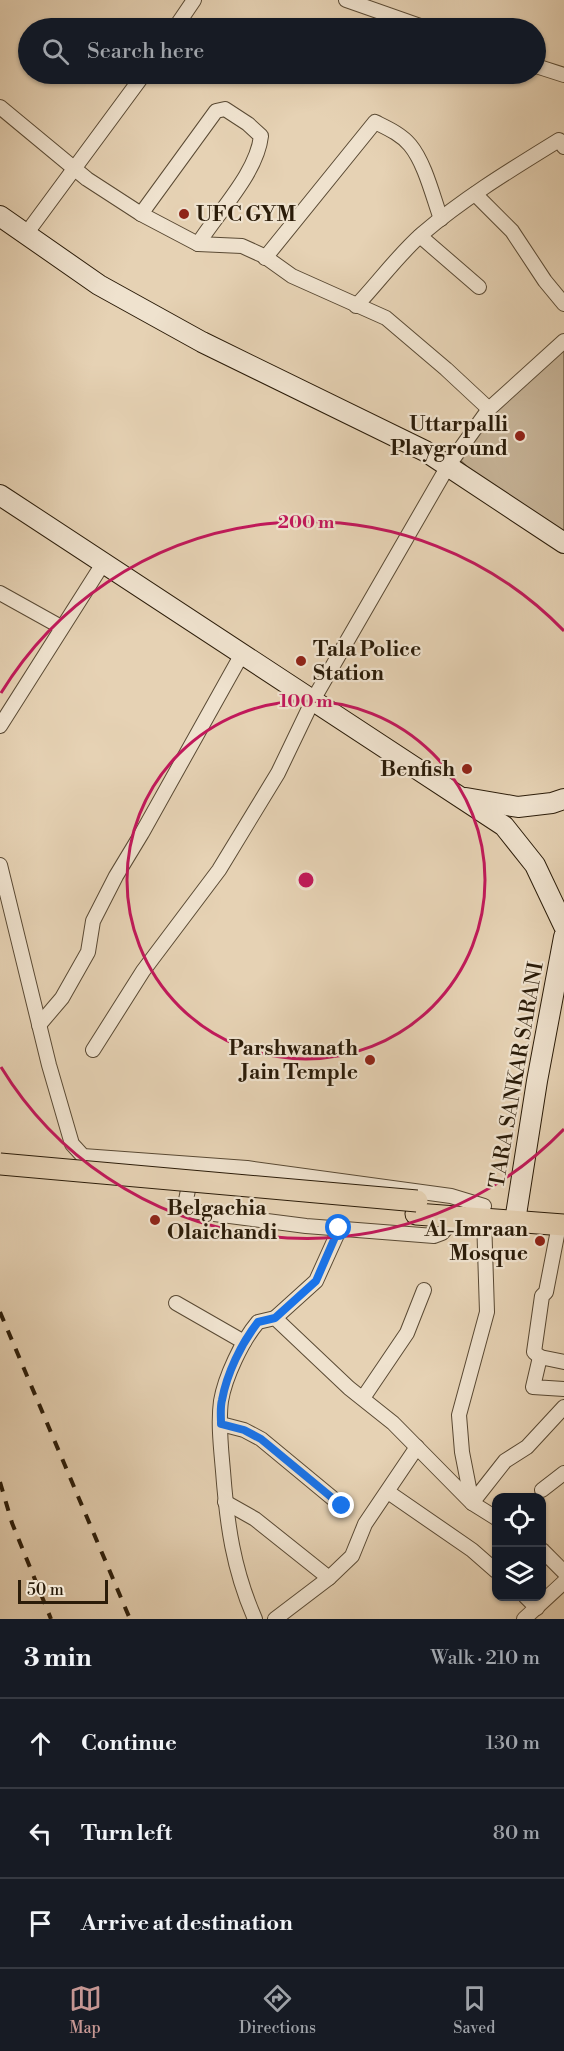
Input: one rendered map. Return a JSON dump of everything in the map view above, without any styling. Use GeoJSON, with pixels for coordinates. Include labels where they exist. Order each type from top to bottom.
{"type":"FeatureCollection","features":[{"type":"Feature","properties":{"kind":"main road"},"geometry":{"type":"LineString","coordinates":[[0,1164],[562,1221]]}},
{"type":"Feature","properties":{"kind":"main road"},"geometry":{"type":"LineString","coordinates":[[0,1175],[87,1181],[261,1200],[417,1207],[457,1217],[484,1212]]}},
{"type":"Feature","properties":{"kind":"street"},"geometry":{"type":"LineString","coordinates":[[182,18],[194,0]]}},
{"type":"Feature","properties":{"kind":"street"},"geometry":{"type":"LineString","coordinates":[[346,0],[397,18]]}},
{"type":"Feature","properties":{"kind":"street"},"geometry":{"type":"LineString","coordinates":[[546,69],[564,75]]}},
{"type":"Feature","properties":{"kind":"street"},"geometry":{"type":"LineString","coordinates":[[26,234],[137,84]]}},
{"type":"Feature","properties":{"kind":"street"},"geometry":{"type":"LineString","coordinates":[[0,107],[74,169],[141,214],[198,244],[242,246],[292,276],[386,318],[489,409]]}},
{"type":"Feature","properties":{"kind":"street"},"geometry":{"type":"LineString","coordinates":[[141,214],[216,111],[225,109],[261,136],[260,144],[244,178],[198,244]]}},
{"type":"Feature","properties":{"kind":"street"},"geometry":{"type":"LineString","coordinates":[[265,258],[375,122],[392,130],[409,143],[418,155],[441,219]]}},
{"type":"Feature","properties":{"kind":"street"},"geometry":{"type":"LineString","coordinates":[[356,306],[420,236],[441,219],[487,184],[560,140],[564,147]]}},
{"type":"Feature","properties":{"kind":"street"},"geometry":{"type":"LineString","coordinates":[[475,194],[512,231],[545,281],[564,304]]}},
{"type":"Feature","properties":{"kind":"street"},"geometry":{"type":"LineString","coordinates":[[0,216],[99,285],[202,342],[425,451],[564,543]]}},
{"type":"Feature","properties":{"kind":"street"},"geometry":{"type":"LineString","coordinates":[[420,236],[479,287]]}},
{"type":"Feature","properties":{"kind":"street"},"geometry":{"type":"LineString","coordinates":[[93,1050],[143,971],[219,870],[278,773],[313,700],[448,465],[489,409],[564,341]]}},
{"type":"Feature","properties":{"kind":"street"},"geometry":{"type":"LineString","coordinates":[[0,495],[504,826],[535,865],[564,926]]}},
{"type":"Feature","properties":{"kind":"street"},"geometry":{"type":"LineString","coordinates":[[0,726],[104,562]]}},
{"type":"Feature","properties":{"kind":"street"},"geometry":{"type":"LineString","coordinates":[[0,593],[61,627]]}},
{"type":"Feature","properties":{"kind":"street"},"geometry":{"type":"LineString","coordinates":[[39,1025],[62,998],[88,952],[93,921],[242,654]]}},
{"type":"Feature","properties":{"kind":"street"},"geometry":{"type":"LineString","coordinates":[[457,796],[518,807],[552,803],[564,799]]}},
{"type":"Feature","properties":{"kind":"street"},"geometry":{"type":"LineString","coordinates":[[0,865],[39,1025],[72,1144],[83,1156],[247,1168],[451,1196],[484,1212],[487,1312],[459,1415],[462,1452],[472,1503]]}},
{"type":"Feature","properties":{"kind":"street","name":"TARA SANKAR SARANI"},"geometry":{"type":"LineString","coordinates":[[516,1215],[537,1081],[561,971],[564,937]]}},
{"type":"Feature","properties":{"kind":"street"},"geometry":{"type":"LineString","coordinates":[[194,1164],[186,1200],[191,1211],[242,1219],[434,1236],[442,1233],[457,1217]]}},
{"type":"Feature","properties":{"kind":"street"},"geometry":{"type":"LineString","coordinates":[[562,1221],[546,1292],[542,1296],[534,1352],[540,1357],[564,1362]]}},
{"type":"Feature","properties":{"kind":"street"},"geometry":{"type":"LineString","coordinates":[[255,1619],[234,1562],[225,1502],[221,1447],[221,1401],[244,1342],[258,1322],[275,1318],[316,1281],[339,1228]]}},
{"type":"Feature","properties":{"kind":"street"},"geometry":{"type":"LineString","coordinates":[[363,1398],[407,1333],[424,1290]]}},
{"type":"Feature","properties":{"kind":"street"},"geometry":{"type":"LineString","coordinates":[[176,1304],[244,1342]]}},
{"type":"Feature","properties":{"kind":"street"},"geometry":{"type":"LineString","coordinates":[[275,1318],[349,1388],[393,1424],[472,1503],[492,1516]]}},
{"type":"Feature","properties":{"kind":"street"},"geometry":{"type":"LineString","coordinates":[[540,1357],[533,1387],[564,1389]]}},
{"type":"Feature","properties":{"kind":"street"},"geometry":{"type":"LineString","coordinates":[[472,1503],[505,1461],[527,1447],[564,1407]]}},
{"type":"Feature","properties":{"kind":"street"},"geometry":{"type":"LineString","coordinates":[[221,1424],[244,1430],[261,1439],[342,1506]]}},
{"type":"Feature","properties":{"kind":"street"},"geometry":{"type":"LineString","coordinates":[[274,1619],[329,1578],[352,1556],[365,1524],[417,1447]]}},
{"type":"Feature","properties":{"kind":"street"},"geometry":{"type":"LineString","coordinates":[[542,1490],[564,1473]]}},
{"type":"Feature","properties":{"kind":"street"},"geometry":{"type":"LineString","coordinates":[[388,1492],[472,1550],[492,1568]]}},
{"type":"Feature","properties":{"kind":"street"},"geometry":{"type":"LineString","coordinates":[[225,1502],[255,1519],[329,1578]]}},
{"type":"Feature","properties":{"kind":"street"},"geometry":{"type":"LineString","coordinates":[[524,1619],[537,1608],[563,1573],[546,1554]]}},
{"type":"Feature","properties":{"kind":"street"},"geometry":{"type":"LineString","coordinates":[[530,1601],[537,1608]]}},
{"type":"Feature","properties":{"kind":"shaded area","name":"Uttarpalli Playground"},"geometry":{"type":"Polygon","coordinates":[[[564,350],[564,537],[482,481],[459,459],[493,412],[564,350]]]}},
{"type":"Feature","properties":{"kind":"railway"},"geometry":{"type":"LineString","coordinates":[[0,1312],[130,1619]]}},
{"type":"Feature","properties":{"kind":"railway"},"geometry":{"type":"LineString","coordinates":[[0,1482],[12,1523],[51,1619]]}},
{"type":"Feature","properties":{"kind":"place","name":"UFC GYM"},"geometry":{"type":"Point","coordinates":[184,214]}},
{"type":"Feature","properties":{"kind":"place","name":"Uttarpalli Playground"},"geometry":{"type":"Point","coordinates":[520,436]}},
{"type":"Feature","properties":{"kind":"place","name":"Tala Police Station"},"geometry":{"type":"Point","coordinates":[301,661]}},
{"type":"Feature","properties":{"kind":"place","name":"Benfish"},"geometry":{"type":"Point","coordinates":[467,769]}},
{"type":"Feature","properties":{"kind":"place","name":"Parshwanath Jain Temple"},"geometry":{"type":"Point","coordinates":[370,1060]}},
{"type":"Feature","properties":{"kind":"place","name":"Belgachia Olaichandi"},"geometry":{"type":"Point","coordinates":[155,1220]}},
{"type":"Feature","properties":{"kind":"place","name":"Al-Imraan Mosque"},"geometry":{"type":"Point","coordinates":[540,1241]}},
{"type":"Feature","properties":{"kind":"route"},"geometry":{"type":"LineString","coordinates":[[339,1228],[316,1281],[275,1318],[258,1322],[244,1342],[221,1401],[221,1424],[244,1430],[261,1439],[342,1506]]}}]}
